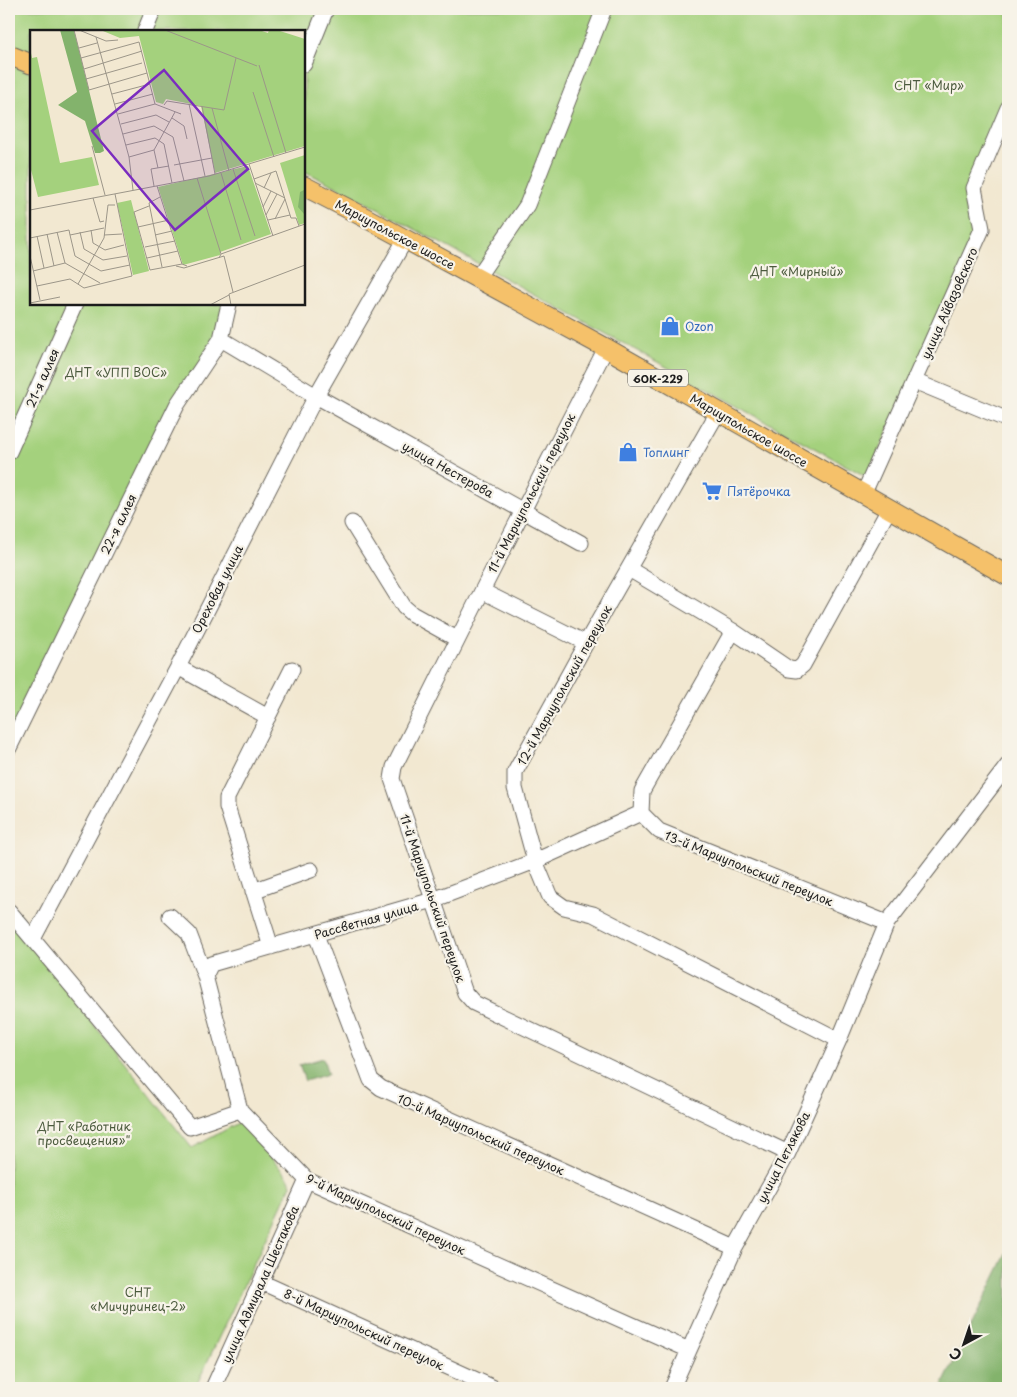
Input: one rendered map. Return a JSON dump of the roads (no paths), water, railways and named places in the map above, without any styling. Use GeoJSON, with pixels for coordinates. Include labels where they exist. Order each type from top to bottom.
{"type":"FeatureCollection","features":[{"type":"Feature","properties":{"kind":"main road"},"geometry":{"type":"LineString","coordinates":[[9,55],[30,64]]}},
{"type":"Feature","properties":{"kind":"main road","name":"Мариупольское шоссе"},"geometry":{"type":"LineString","coordinates":[[305,187],[606,348],[1008,576]]}},
{"type":"Feature","properties":{"kind":"street"},"geometry":{"type":"LineString","coordinates":[[145,30],[154,9]]}},
{"type":"Feature","properties":{"kind":"street"},"geometry":{"type":"LineString","coordinates":[[305,62],[326,9]]}},
{"type":"Feature","properties":{"kind":"street"},"geometry":{"type":"LineString","coordinates":[[477,278],[527,204],[604,9]]}},
{"type":"Feature","properties":{"kind":"street","name":"улица Айвазовского"},"geometry":{"type":"LineString","coordinates":[[864,495],[982,229],[974,188],[1005,126],[1008,108]]}},
{"type":"Feature","properties":{"kind":"street","name":"Ореховая улица"},"geometry":{"type":"LineString","coordinates":[[33,939],[178,666],[316,396],[405,240]]}},
{"type":"Feature","properties":{"kind":"street","name":"21-я аллея"},"geometry":{"type":"LineString","coordinates":[[9,452],[76,305]]}},
{"type":"Feature","properties":{"kind":"street","name":"22-я аллея"},"geometry":{"type":"LineString","coordinates":[[9,748],[177,405],[221,339],[229,305]]}},
{"type":"Feature","properties":{"kind":"street","name":"улица Нестерова"},"geometry":{"type":"LineString","coordinates":[[221,339],[316,396],[581,543]]}},
{"type":"Feature","properties":{"kind":"street","name":"11-й Мариупольский переулок"},"geometry":{"type":"LineString","coordinates":[[606,348],[457,638],[394,767],[392,780],[465,993],[474,1003],[788,1153]]}},
{"type":"Feature","properties":{"kind":"street"},"geometry":{"type":"LineString","coordinates":[[914,380],[1008,420]]}},
{"type":"Feature","properties":{"kind":"street","name":"12-й Мариупольский переулок"},"geometry":{"type":"LineString","coordinates":[[718,412],[515,772],[515,788],[535,860],[550,896],[564,907],[593,914],[839,1040]]}},
{"type":"Feature","properties":{"kind":"street"},"geometry":{"type":"LineString","coordinates":[[629,569],[733,631],[789,669],[797,670],[803,665],[889,509]]}},
{"type":"Feature","properties":{"kind":"street"},"geometry":{"type":"LineString","coordinates":[[352,522],[404,606],[412,614],[457,638]]}},
{"type":"Feature","properties":{"kind":"street"},"geometry":{"type":"LineString","coordinates":[[482,590],[586,644]]}},
{"type":"Feature","properties":{"kind":"street"},"geometry":{"type":"LineString","coordinates":[[641,813],[642,791],[733,631]]}},
{"type":"Feature","properties":{"kind":"street"},"geometry":{"type":"LineString","coordinates":[[178,666],[268,717]]}},
{"type":"Feature","properties":{"kind":"street"},"geometry":{"type":"LineString","coordinates":[[271,948],[227,807],[227,798],[292,669]]}},
{"type":"Feature","properties":{"kind":"street","name":"улица Петлякова"},"geometry":{"type":"LineString","coordinates":[[672,1388],[735,1248],[788,1153],[839,1040],[887,923],[1008,765]]}},
{"type":"Feature","properties":{"kind":"street","name":"Рассветная улица"},"geometry":{"type":"LineString","coordinates":[[205,976],[211,964],[433,900],[535,860],[641,813]]}},
{"type":"Feature","properties":{"kind":"street","name":"13-й Мариупольский переулок"},"geometry":{"type":"LineString","coordinates":[[641,813],[658,831],[887,923]]}},
{"type":"Feature","properties":{"kind":"street"},"geometry":{"type":"LineString","coordinates":[[253,891],[310,870]]}},
{"type":"Feature","properties":{"kind":"street"},"geometry":{"type":"LineString","coordinates":[[9,911],[190,1126],[240,1110]]}},
{"type":"Feature","properties":{"kind":"street","name":"9-й Мариупольский переулок"},"geometry":{"type":"LineString","coordinates":[[170,916],[189,934],[205,976],[240,1110],[307,1180],[689,1350]]}},
{"type":"Feature","properties":{"kind":"street","name":"10-й Мариупольский переулок"},"geometry":{"type":"LineString","coordinates":[[316,935],[371,1080],[381,1088],[735,1248]]}},
{"type":"Feature","properties":{"kind":"street","name":"улица Адмирала Шестакова"},"geometry":{"type":"LineString","coordinates":[[216,1387],[307,1180]]}},
{"type":"Feature","properties":{"kind":"street","name":"8-й Мариупольский переулок"},"geometry":{"type":"LineString","coordinates":[[261,1282],[494,1388]]}},
{"type":"Feature","properties":{"kind":"place","name":"Ozon"},"geometry":{"type":"Point","coordinates":[670,326]}},
{"type":"Feature","properties":{"kind":"place","name":"Топлинг"},"geometry":{"type":"Point","coordinates":[628,452]}},
{"type":"Feature","properties":{"kind":"place","name":"Пятёрочка"},"geometry":{"type":"Point","coordinates":[712,491]}},
{"type":"Feature","properties":{"kind":"park label","name":"СНТ «Мир»"},"geometry":{"type":"Point","coordinates":[929,85]}},
{"type":"Feature","properties":{"kind":"park label","name":"ДНТ «Мирный»"},"geometry":{"type":"Point","coordinates":[797,271]}},
{"type":"Feature","properties":{"kind":"park label","name":"ДНТ «УПП ВОС»"},"geometry":{"type":"Point","coordinates":[116,372]}},
{"type":"Feature","properties":{"kind":"park label","name":"ДНТ «Работник просвещения»\""},"geometry":{"type":"Point","coordinates":[84,1133]}},
{"type":"Feature","properties":{"kind":"park label","name":"СНТ «Мичуринец-2»"},"geometry":{"type":"Point","coordinates":[138,1299]}}]}
